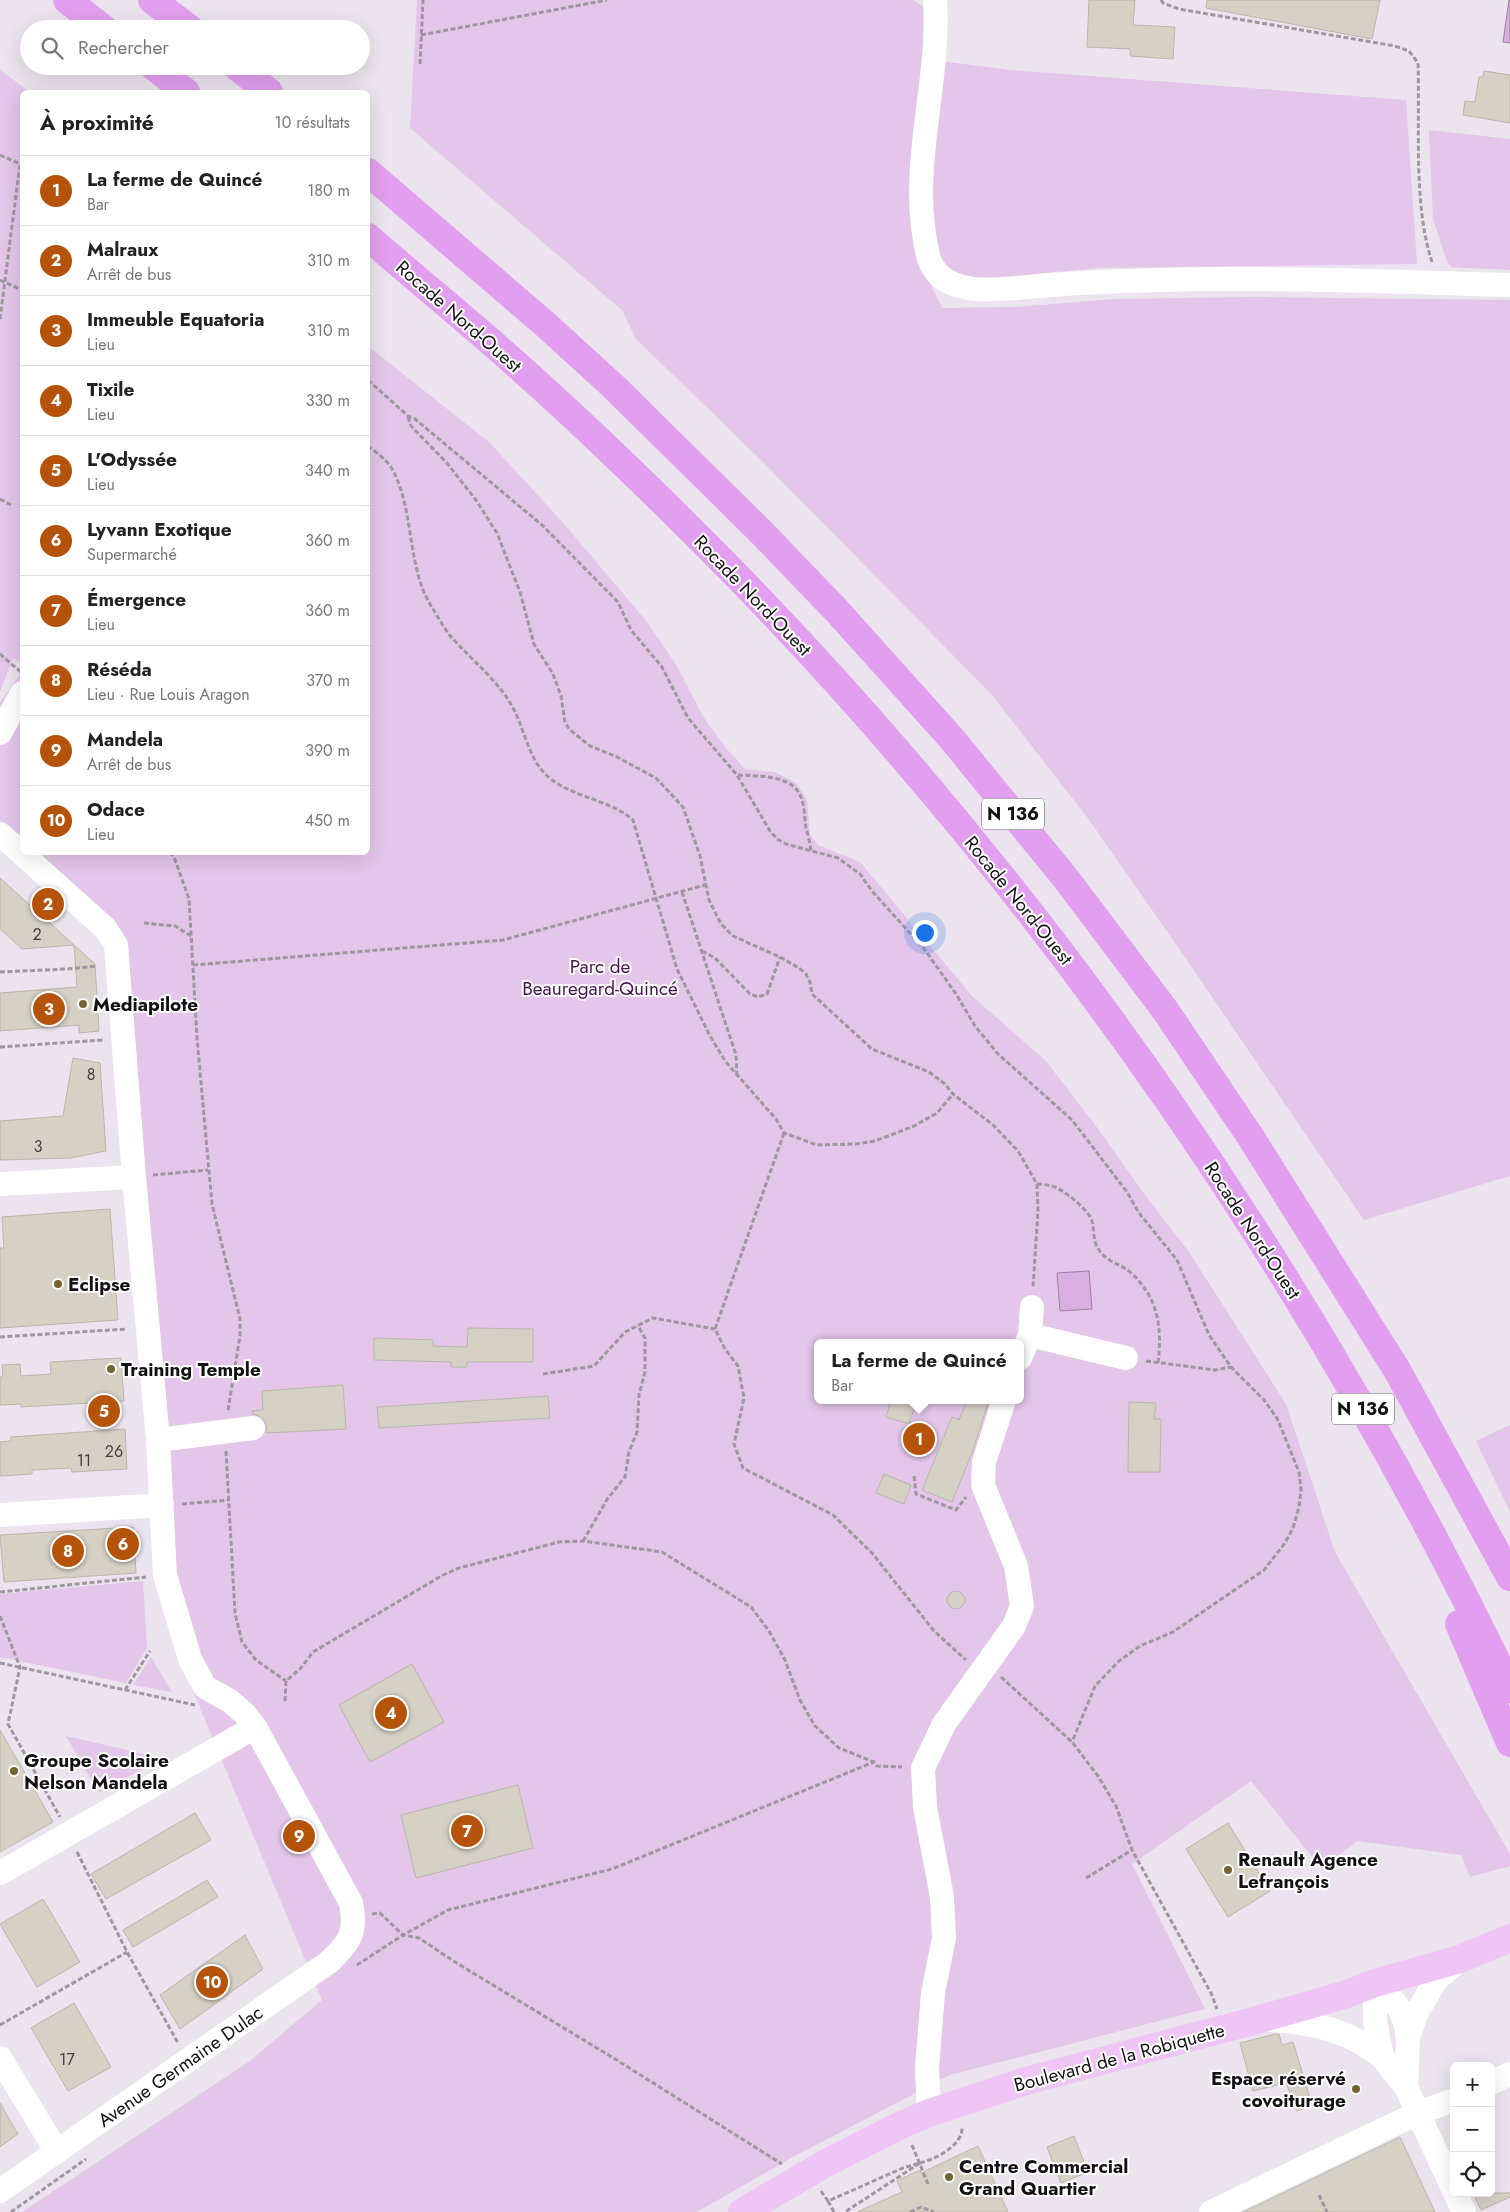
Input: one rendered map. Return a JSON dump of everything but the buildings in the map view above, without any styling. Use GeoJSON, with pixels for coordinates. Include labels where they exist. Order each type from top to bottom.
{"type":"FeatureCollection","features":[{"type":"Feature","properties":{"kind":"highway"},"geometry":{"type":"LineString","coordinates":[[67,0],[93,20]]}},
{"type":"Feature","properties":{"kind":"highway"},"geometry":{"type":"LineString","coordinates":[[152,0],[178,20]]}},
{"type":"Feature","properties":{"kind":"highway"},"geometry":{"type":"LineString","coordinates":[[164,75],[183,90]]}},
{"type":"Feature","properties":{"kind":"highway"},"geometry":{"type":"LineString","coordinates":[[247,75],[266,90]]}},
{"type":"Feature","properties":{"kind":"highway","name":"N 136"},"geometry":{"type":"LineString","coordinates":[[370,174],[546,325],[607,381],[741,512],[837,611],[952,739],[1067,880],[1165,1010],[1250,1136],[1397,1370],[1510,1577]]}},
{"type":"Feature","properties":{"kind":"highway","name":"Rocade Nord-Ouest"},"geometry":{"type":"LineString","coordinates":[[370,240],[522,369],[597,439],[737,576],[859,708],[1007,884],[1076,971],[1134,1051],[1232,1195],[1307,1314],[1385,1446],[1510,1689]]}},
{"type":"Feature","properties":{"kind":"highway"},"geometry":{"type":"LineString","coordinates":[[1416,1505],[1450,1603],[1510,1743]]}},
{"type":"Feature","properties":{"kind":"main road","name":"Boulevard de la Robiquette"},"geometry":{"type":"LineString","coordinates":[[742,2212],[837,2158],[899,2126],[929,2113],[1026,2081],[1260,2020],[1347,1994],[1376,1982],[1460,1960],[1510,1938]]}},
{"type":"Feature","properties":{"kind":"street"},"geometry":{"type":"LineString","coordinates":[[935,0],[936,34],[922,151],[920,194],[927,252],[931,265],[942,278],[959,286],[977,289],[1095,282],[1250,278],[1510,285]]}},
{"type":"Feature","properties":{"kind":"street"},"geometry":{"type":"LineString","coordinates":[[0,732],[20,697]]}},
{"type":"Feature","properties":{"kind":"street"},"geometry":{"type":"LineString","coordinates":[[0,834],[20,852]]}},
{"type":"Feature","properties":{"kind":"street"},"geometry":{"type":"LineString","coordinates":[[23,855],[105,928],[116,945],[134,1176],[158,1440],[165,1574],[178,1624],[190,1659],[204,1687],[230,1701],[245,1714],[255,1727],[351,1902],[353,1925]]}},
{"type":"Feature","properties":{"kind":"street"},"geometry":{"type":"LineString","coordinates":[[0,1184],[134,1176]]}},
{"type":"Feature","properties":{"kind":"street"},"geometry":{"type":"LineString","coordinates":[[1024,1349],[1030,1336],[1032,1307]]}},
{"type":"Feature","properties":{"kind":"street"},"geometry":{"type":"LineString","coordinates":[[1030,1336],[1126,1358]]}},
{"type":"Feature","properties":{"kind":"street"},"geometry":{"type":"LineString","coordinates":[[929,2113],[927,2068],[933,1993],[944,1938],[942,1897],[925,1807],[923,1768],[944,1724],[982,1668],[1014,1626],[1022,1606],[1016,1566],[983,1485],[984,1462],[1003,1404]]}},
{"type":"Feature","properties":{"kind":"street"},"geometry":{"type":"LineString","coordinates":[[158,1440],[253,1428]]}},
{"type":"Feature","properties":{"kind":"street"},"geometry":{"type":"LineString","coordinates":[[0,1516],[162,1505]]}},
{"type":"Feature","properties":{"kind":"street"},"geometry":{"type":"LineString","coordinates":[[0,1873],[255,1727]]}},
{"type":"Feature","properties":{"kind":"street","name":"Avenue Germaine Dulac"},"geometry":{"type":"LineString","coordinates":[[0,2191],[329,1962],[344,1948],[353,1925]]}},
{"type":"Feature","properties":{"kind":"street"},"geometry":{"type":"LineString","coordinates":[[1408,2039],[1416,2014],[1426,1994],[1436,1980],[1460,1960]]}},
{"type":"Feature","properties":{"kind":"street"},"geometry":{"type":"LineString","coordinates":[[1376,1982],[1392,1997],[1406,2021],[1408,2039],[1406,2087]]}},
{"type":"Feature","properties":{"kind":"street"},"geometry":{"type":"LineString","coordinates":[[1376,1982],[1375,2020],[1382,2057]]}},
{"type":"Feature","properties":{"kind":"street"},"geometry":{"type":"LineString","coordinates":[[1260,2020],[1298,2021],[1320,2025],[1357,2040],[1382,2057],[1406,2087],[1450,2183]]}},
{"type":"Feature","properties":{"kind":"street"},"geometry":{"type":"LineString","coordinates":[[0,2058],[57,2152]]}},
{"type":"Feature","properties":{"kind":"street"},"geometry":{"type":"LineString","coordinates":[[1495,2081],[1510,2074]]}},
{"type":"Feature","properties":{"kind":"street"},"geometry":{"type":"LineString","coordinates":[[1211,2212],[1418,2113],[1450,2101]]}},
{"type":"Feature","properties":{"kind":"street"},"geometry":{"type":"LineString","coordinates":[[1456,2197],[1464,2212]]}},
{"type":"Feature","properties":{"kind":"path"},"geometry":{"type":"LineString","coordinates":[[420,64],[423,0]]}},
{"type":"Feature","properties":{"kind":"path"},"geometry":{"type":"LineString","coordinates":[[421,35],[607,0]]}},
{"type":"Feature","properties":{"kind":"path"},"geometry":{"type":"LineString","coordinates":[[1161,0],[1163,3],[1179,9],[1395,46],[1409,51],[1418,63],[1420,155],[1427,244],[1441,283]]}},
{"type":"Feature","properties":{"kind":"path"},"geometry":{"type":"LineString","coordinates":[[0,155],[20,165]]}},
{"type":"Feature","properties":{"kind":"path"},"geometry":{"type":"LineString","coordinates":[[0,319],[20,172]]}},
{"type":"Feature","properties":{"kind":"path"},"geometry":{"type":"LineString","coordinates":[[0,280],[20,289]]}},
{"type":"Feature","properties":{"kind":"path"},"geometry":{"type":"LineString","coordinates":[[370,383],[542,525],[618,602],[631,630],[662,667],[688,718],[737,775],[770,831],[777,839],[786,844],[838,858],[860,874],[872,891],[926,950],[975,1026],[998,1054],[1072,1120],[1127,1192],[1139,1213],[1177,1260],[1209,1335],[1231,1367],[1264,1400],[1276,1418],[1288,1442],[1299,1472],[1301,1490],[1299,1507],[1293,1528],[1285,1543],[1264,1570],[1173,1632],[1140,1646],[1120,1661],[1095,1686],[1072,1742]]}},
{"type":"Feature","properties":{"kind":"path"},"geometry":{"type":"LineString","coordinates":[[408,416],[411,426],[446,462],[476,500],[497,533],[520,592],[534,644],[553,674],[561,696],[565,722],[569,730],[590,746],[615,756],[656,778],[683,807],[700,856],[705,885],[714,913],[733,936],[780,957],[806,974],[810,982],[812,994],[872,1049],[929,1072],[1000,1132],[1018,1151],[1037,1184],[1038,1211],[1032,1307]]}},
{"type":"Feature","properties":{"kind":"path"},"geometry":{"type":"LineString","coordinates":[[370,448],[392,467],[398,482],[411,539],[429,602],[452,637],[507,698],[516,714],[537,765],[551,779],[569,790],[622,811],[633,820],[677,969],[709,1034],[725,1061],[776,1119],[784,1133],[817,1145],[849,1145],[875,1141],[914,1126],[937,1113],[953,1094]]}},
{"type":"Feature","properties":{"kind":"path"},"geometry":{"type":"LineString","coordinates":[[0,499],[13,506]]}},
{"type":"Feature","properties":{"kind":"path"},"geometry":{"type":"LineString","coordinates":[[0,654],[20,672]]}},
{"type":"Feature","properties":{"kind":"path"},"geometry":{"type":"LineString","coordinates":[[737,775],[761,776],[787,783],[795,788],[802,801],[811,851]]}},
{"type":"Feature","properties":{"kind":"path"},"geometry":{"type":"LineString","coordinates":[[134,1176],[208,1170],[197,1038],[189,899],[172,855]]}},
{"type":"Feature","properties":{"kind":"path"},"geometry":{"type":"LineString","coordinates":[[193,966],[503,940],[705,885]]}},
{"type":"Feature","properties":{"kind":"path"},"geometry":{"type":"LineString","coordinates":[[682,892],[736,1055],[737,1076]]}},
{"type":"Feature","properties":{"kind":"path"},"geometry":{"type":"LineString","coordinates":[[144,923],[175,926],[191,936]]}},
{"type":"Feature","properties":{"kind":"path"},"geometry":{"type":"LineString","coordinates":[[701,951],[715,958],[750,994],[758,997],[767,994],[780,957]]}},
{"type":"Feature","properties":{"kind":"path"},"geometry":{"type":"LineString","coordinates":[[0,972],[67,969],[95,966],[117,960]]}},
{"type":"Feature","properties":{"kind":"path"},"geometry":{"type":"LineString","coordinates":[[0,1046],[124,1039]]}},
{"type":"Feature","properties":{"kind":"path"},"geometry":{"type":"LineString","coordinates":[[784,1133],[715,1329],[725,1349],[738,1366],[744,1398],[734,1444],[743,1468],[833,1515],[872,1553],[934,1631],[1072,1742],[1098,1776],[1116,1806],[1132,1850],[1211,1993],[1218,2011]]}},
{"type":"Feature","properties":{"kind":"path"},"geometry":{"type":"LineString","coordinates":[[1037,1184],[1053,1186],[1063,1191],[1084,1208],[1092,1218],[1095,1244],[1100,1253],[1129,1271],[1146,1291],[1155,1306],[1159,1322],[1160,1345],[1158,1364]]}},
{"type":"Feature","properties":{"kind":"path"},"geometry":{"type":"LineString","coordinates":[[543,1374],[594,1366],[625,1332],[653,1318],[715,1329]]}},
{"type":"Feature","properties":{"kind":"path"},"geometry":{"type":"LineString","coordinates":[[583,1541],[608,1498],[624,1477],[629,1452],[637,1432],[639,1395],[645,1372],[644,1338],[638,1326]]}},
{"type":"Feature","properties":{"kind":"path"},"geometry":{"type":"LineString","coordinates":[[0,1337],[126,1329],[149,1331]]}},
{"type":"Feature","properties":{"kind":"path"},"geometry":{"type":"LineString","coordinates":[[1126,1358],[1158,1364],[1215,1370],[1231,1367]]}},
{"type":"Feature","properties":{"kind":"path"},"geometry":{"type":"LineString","coordinates":[[914,1476],[916,1494],[956,1510],[967,1496],[983,1485]]}},
{"type":"Feature","properties":{"kind":"path"},"geometry":{"type":"LineString","coordinates":[[162,1505],[229,1500]]}},
{"type":"Feature","properties":{"kind":"path"},"geometry":{"type":"LineString","coordinates":[[285,1701],[286,1681],[300,1669],[313,1652],[443,1575],[459,1568],[559,1542],[583,1541],[662,1552],[751,1607],[769,1631],[785,1660],[800,1700],[815,1726],[839,1748],[874,1762],[877,1766],[923,1768]]}},
{"type":"Feature","properties":{"kind":"path"},"geometry":{"type":"LineString","coordinates":[[0,1592],[165,1574]]}},
{"type":"Feature","properties":{"kind":"path"},"geometry":{"type":"LineString","coordinates":[[0,1616],[20,1667],[8,1724],[69,1833],[89,1879],[127,1952],[188,2061]]}},
{"type":"Feature","properties":{"kind":"path"},"geometry":{"type":"LineString","coordinates":[[125,1690],[150,1651]]}},
{"type":"Feature","properties":{"kind":"path"},"geometry":{"type":"LineString","coordinates":[[0,1663],[199,1706]]}},
{"type":"Feature","properties":{"kind":"path"},"geometry":{"type":"LineString","coordinates":[[403,1935],[448,1910],[612,1869],[874,1762]]}},
{"type":"Feature","properties":{"kind":"path"},"geometry":{"type":"LineString","coordinates":[[1086,1878],[1132,1850]]}},
{"type":"Feature","properties":{"kind":"path"},"geometry":{"type":"LineString","coordinates":[[353,1925],[380,1913],[403,1935],[419,1938],[783,2165],[789,2161]]}},
{"type":"Feature","properties":{"kind":"path"},"geometry":{"type":"LineString","coordinates":[[0,2025],[127,1952]]}},
{"type":"Feature","properties":{"kind":"path"},"geometry":{"type":"LineString","coordinates":[[828,2201],[903,2168],[927,2161],[957,2143],[963,2133],[961,2118]]}},
{"type":"Feature","properties":{"kind":"path"},"geometry":{"type":"LineString","coordinates":[[917,2157],[928,2184]]}},
{"type":"Feature","properties":{"kind":"path"},"geometry":{"type":"LineString","coordinates":[[845,2212],[920,2163]]}},
{"type":"Feature","properties":{"kind":"path"},"geometry":{"type":"LineString","coordinates":[[820,2189],[834,2212]]}},
{"type":"Feature","properties":{"kind":"path"},"geometry":{"type":"LineString","coordinates":[[1319,2195],[1326,2212]]}},
{"type":"Feature","properties":{"kind":"path"},"geometry":{"type":"LineString","coordinates":[[910,2212],[921,2207],[934,2212]]}},
{"type":"Feature","properties":{"kind":"green space"},"geometry":{"type":"Polygon","coordinates":[[[417,0],[913,0],[932,12],[919,261],[942,308],[1016,307],[1116,299],[1255,297],[1510,300],[1510,1176],[1364,1220],[1087,817],[992,695],[759,458],[635,338],[623,311],[410,128],[417,0]]]}},
{"type":"Feature","properties":{"kind":"green space"},"geometry":{"type":"Polygon","coordinates":[[[939,61],[1010,70],[1406,100],[1417,264],[1099,268],[981,279],[965,276],[948,267],[938,252],[928,194],[939,61]]]}},
{"type":"Feature","properties":{"kind":"green space"},"geometry":{"type":"Polygon","coordinates":[[[0,70],[27,90],[20,90],[20,662],[13,658],[0,692],[0,70]]]}},
{"type":"Feature","properties":{"kind":"green space"},"geometry":{"type":"Polygon","coordinates":[[[1429,130],[1510,139],[1510,270],[1451,267],[1447,262],[1433,219],[1429,130]]]}},
{"type":"Feature","properties":{"kind":"green space","name":"Parc de Beauregard-Quincé"},"geometry":{"type":"Polygon","coordinates":[[[370,348],[490,443],[565,525],[647,622],[677,666],[702,715],[725,747],[745,769],[775,772],[796,783],[807,799],[810,835],[818,845],[860,862],[972,996],[1046,1061],[1099,1130],[1145,1195],[1189,1252],[1286,1404],[1335,1552],[1510,1854],[1510,1866],[1470,1877],[1461,1855],[1357,1841],[1322,1869],[1251,1781],[1132,1864],[1205,2009],[950,2075],[791,2158],[697,2212],[22,2212],[250,2061],[322,2000],[187,1677],[157,1509],[116,951],[20,855],[370,855],[370,348]]]}},
{"type":"Feature","properties":{"kind":"green space"},"geometry":{"type":"Polygon","coordinates":[[[20,674],[20,855],[0,835],[0,703],[20,674]]]}},
{"type":"Feature","properties":{"kind":"green space"},"geometry":{"type":"Polygon","coordinates":[[[1510,1425],[1510,1512],[1476,1441],[1510,1425]]]}},
{"type":"Feature","properties":{"kind":"green space"},"geometry":{"type":"Polygon","coordinates":[[[143,1581],[147,1648],[126,1683],[0,1657],[0,1594],[143,1581]]]}},
{"type":"Feature","properties":{"kind":"green space"},"geometry":{"type":"Polygon","coordinates":[[[151,1657],[172,1692],[133,1685],[151,1657]]]}},
{"type":"Feature","properties":{"kind":"green space"},"geometry":{"type":"Polygon","coordinates":[[[66,1736],[161,1758],[99,1793],[66,1736]]]}},
{"type":"Feature","properties":{"kind":"shaded area"},"geometry":{"type":"Polygon","coordinates":[[[1510,0],[1510,43],[1503,42],[1510,0]]]}},
{"type":"Feature","properties":{"kind":"shaded area"},"geometry":{"type":"Polygon","coordinates":[[[1089,1271],[1092,1309],[1060,1311],[1057,1273],[1089,1271]]]}},
{"type":"Feature","properties":{"kind":"place","name":"Malraux"},"geometry":{"type":"Point","coordinates":[48,904]}},
{"type":"Feature","properties":{"kind":"place","name":"Mediapilote"},"geometry":{"type":"Point","coordinates":[83,1004]}},
{"type":"Feature","properties":{"kind":"place","name":"Immeuble Equatoria"},"geometry":{"type":"Point","coordinates":[49,1009]}},
{"type":"Feature","properties":{"kind":"place","name":"Eclipse"},"geometry":{"type":"Point","coordinates":[58,1284]}},
{"type":"Feature","properties":{"kind":"place","name":"Training Temple"},"geometry":{"type":"Point","coordinates":[111,1369]}},
{"type":"Feature","properties":{"kind":"place","name":"L'Odyssée"},"geometry":{"type":"Point","coordinates":[104,1411]}},
{"type":"Feature","properties":{"kind":"place","name":"La ferme de Quincé"},"geometry":{"type":"Point","coordinates":[919,1439]}},
{"type":"Feature","properties":{"kind":"place","name":"Lyvann Exotique"},"geometry":{"type":"Point","coordinates":[123,1544]}},
{"type":"Feature","properties":{"kind":"place","name":"Réséda"},"geometry":{"type":"Point","coordinates":[68,1551]}},
{"type":"Feature","properties":{"kind":"place","name":"Tixile"},"geometry":{"type":"Point","coordinates":[391,1713]}},
{"type":"Feature","properties":{"kind":"place","name":"Groupe Scolaire Nelson Mandela"},"geometry":{"type":"Point","coordinates":[14,1771]}},
{"type":"Feature","properties":{"kind":"place","name":"Émergence"},"geometry":{"type":"Point","coordinates":[467,1831]}},
{"type":"Feature","properties":{"kind":"place","name":"Mandela"},"geometry":{"type":"Point","coordinates":[299,1836]}},
{"type":"Feature","properties":{"kind":"place","name":"Renault Agence Lefrançois"},"geometry":{"type":"Point","coordinates":[1228,1870]}},
{"type":"Feature","properties":{"kind":"place","name":"Odace"},"geometry":{"type":"Point","coordinates":[212,1982]}},
{"type":"Feature","properties":{"kind":"place","name":"Espace réservé covoiturage"},"geometry":{"type":"Point","coordinates":[1356,2089]}},
{"type":"Feature","properties":{"kind":"place","name":"Centre Commercial Grand Quartier"},"geometry":{"type":"Point","coordinates":[949,2177]}}]}
